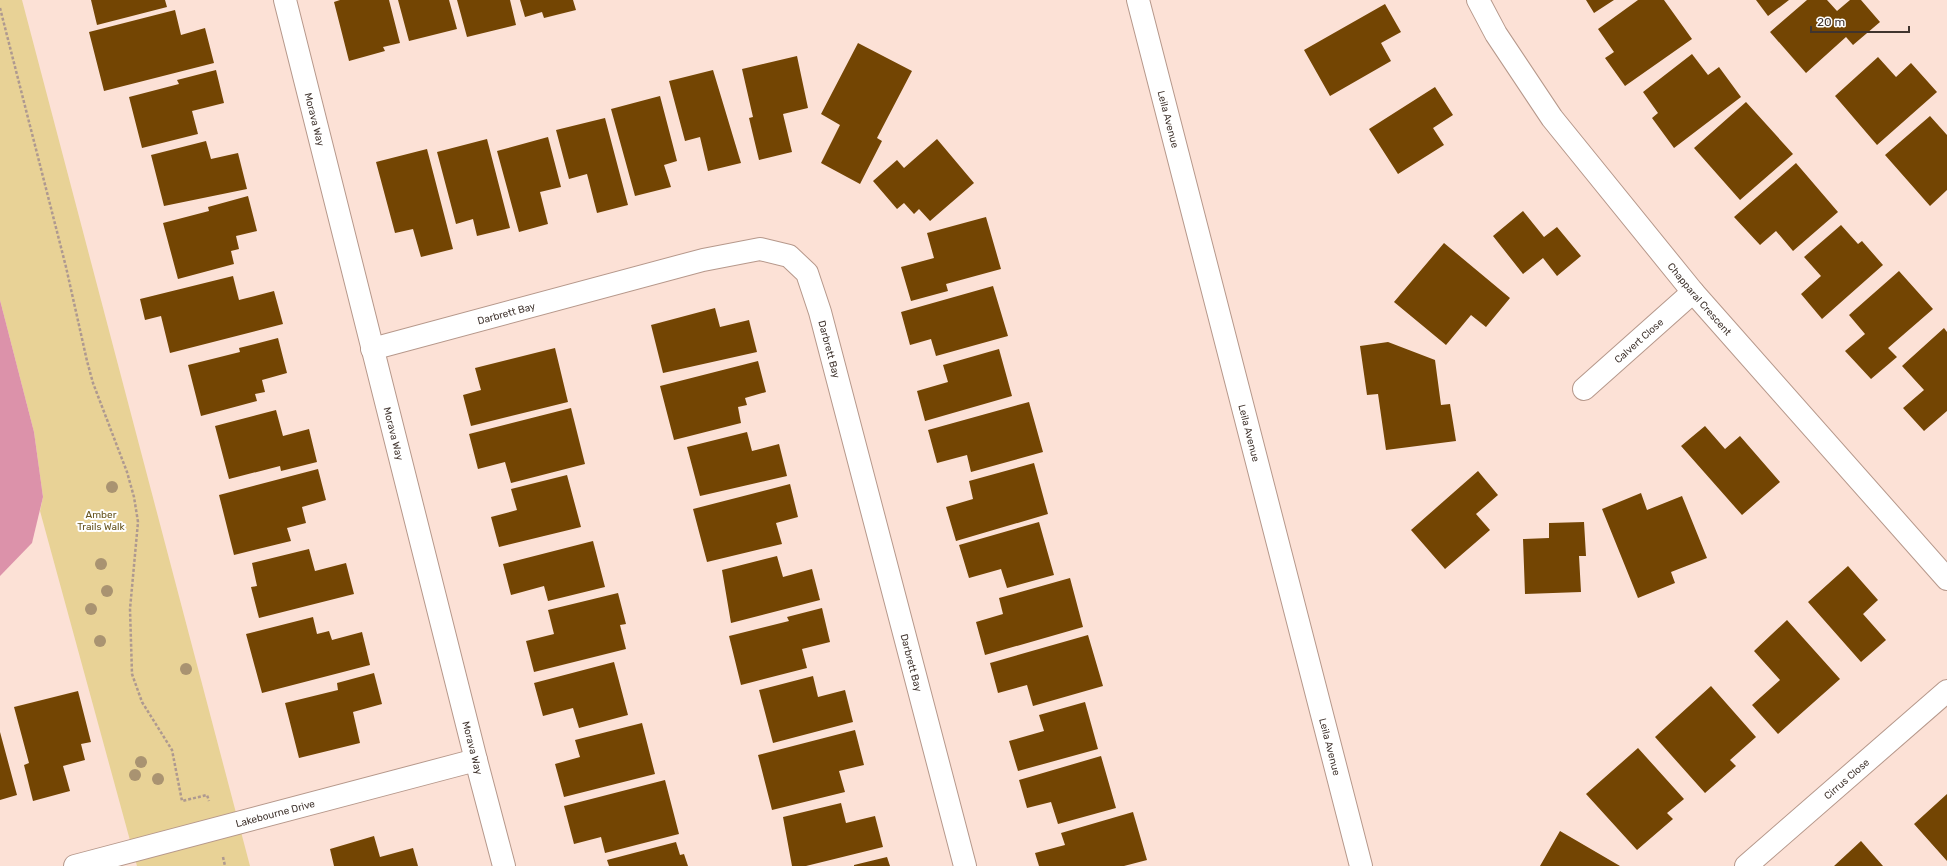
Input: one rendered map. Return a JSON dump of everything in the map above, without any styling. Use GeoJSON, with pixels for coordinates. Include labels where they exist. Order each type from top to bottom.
{"type":"FeatureCollection","features":[{"type":"Feature","properties":{"kind":"street","name":"Morava Way"},"geometry":{"type":"LineString","coordinates":[[285,0],[372,349],[504,866]]}},
{"type":"Feature","properties":{"kind":"street","name":"Leila Avenue"},"geometry":{"type":"LineString","coordinates":[[1138,0],[1361,866]]}},
{"type":"Feature","properties":{"kind":"street","name":"Chapparal Crescent"},"geometry":{"type":"LineString","coordinates":[[1478,0],[1496,34],[1552,118],[1693,292],[1947,579]]}},
{"type":"Feature","properties":{"kind":"street","name":"Darbrett Bay"},"geometry":{"type":"LineString","coordinates":[[372,349],[704,260],[760,249],[789,256],[807,273],[820,312],[965,866]]}},
{"type":"Feature","properties":{"kind":"street","name":"Calvert Close"},"geometry":{"type":"LineString","coordinates":[[1584,389],[1693,292]]}},
{"type":"Feature","properties":{"kind":"street","name":"Cirrus Close"},"geometry":{"type":"LineString","coordinates":[[1746,866],[1947,691]]}},
{"type":"Feature","properties":{"kind":"street","name":"Lakebourne Drive"},"geometry":{"type":"LineString","coordinates":[[75,866],[216,830],[476,760]]}},
{"type":"Feature","properties":{"kind":"path"},"geometry":{"type":"LineString","coordinates":[[0,8],[68,274],[86,361],[97,395],[127,472],[134,497],[138,522],[130,609],[132,674],[142,702],[172,750],[182,801],[208,795],[225,866]]}},
{"type":"Feature","properties":{"kind":"green space","name":"Amber Trails Walk"},"geometry":{"type":"Polygon","coordinates":[[[0,0],[22,0],[250,866],[137,866],[40,511],[43,497],[34,432],[0,300],[0,0]]]}},
{"type":"Feature","properties":{"kind":"shaded area"},"geometry":{"type":"Polygon","coordinates":[[[0,300],[34,432],[43,497],[32,543],[0,576],[0,300]]]}},
{"type":"Feature","properties":{"kind":"building"},"geometry":{"type":"Polygon","coordinates":[[[91,0],[165,0],[167,7],[97,25],[91,0]]]}},
{"type":"Feature","properties":{"kind":"building"},"geometry":{"type":"Polygon","coordinates":[[[340,0],[389,0],[400,43],[383,47],[385,51],[349,61],[334,2],[340,0]]]}},
{"type":"Feature","properties":{"kind":"building"},"geometry":{"type":"Polygon","coordinates":[[[398,0],[449,0],[457,29],[409,41],[398,0]]]}},
{"type":"Feature","properties":{"kind":"building"},"geometry":{"type":"Polygon","coordinates":[[[457,0],[510,0],[516,25],[467,37],[457,0]]]}},
{"type":"Feature","properties":{"kind":"building"},"geometry":{"type":"Polygon","coordinates":[[[520,0],[573,0],[576,10],[544,18],[542,12],[525,17],[520,0]]]}},
{"type":"Feature","properties":{"kind":"building"},"geometry":{"type":"Polygon","coordinates":[[[1586,0],[1614,0],[1594,13],[1586,0]]]}},
{"type":"Feature","properties":{"kind":"building"},"geometry":{"type":"Polygon","coordinates":[[[1638,0],[1664,0],[1692,39],[1625,86],[1605,58],[1614,52],[1598,29],[1638,0]]]}},
{"type":"Feature","properties":{"kind":"building"},"geometry":{"type":"Polygon","coordinates":[[[1756,0],[1789,0],[1768,16],[1756,0]]]}},
{"type":"Feature","properties":{"kind":"building"},"geometry":{"type":"Polygon","coordinates":[[[1807,0],[1827,0],[1837,11],[1850,0],[1861,0],[1880,22],[1853,45],[1846,37],[1806,73],[1770,32],[1807,0]]]}},
{"type":"Feature","properties":{"kind":"building"},"geometry":{"type":"Polygon","coordinates":[[[1385,4],[1401,32],[1381,43],[1391,61],[1330,96],[1304,50],[1385,4]]]}},
{"type":"Feature","properties":{"kind":"building"},"geometry":{"type":"Polygon","coordinates":[[[175,10],[181,35],[205,28],[214,63],[104,91],[89,32],[175,10]]]}},
{"type":"Feature","properties":{"kind":"building"},"geometry":{"type":"Polygon","coordinates":[[[858,43],[912,71],[877,138],[882,141],[860,184],[821,163],[840,125],[821,114],[858,43]]]}},
{"type":"Feature","properties":{"kind":"building"},"geometry":{"type":"Polygon","coordinates":[[[1692,54],[1708,75],[1719,67],[1741,97],[1674,148],[1652,118],[1658,113],[1643,92],[1692,54]]]}},
{"type":"Feature","properties":{"kind":"building"},"geometry":{"type":"Polygon","coordinates":[[[797,56],[808,108],[783,114],[792,152],[759,160],[749,118],[753,117],[742,69],[797,56]]]}},
{"type":"Feature","properties":{"kind":"building"},"geometry":{"type":"Polygon","coordinates":[[[1878,57],[1896,77],[1911,63],[1937,92],[1877,145],[1835,96],[1878,57]]]}},
{"type":"Feature","properties":{"kind":"building"},"geometry":{"type":"Polygon","coordinates":[[[216,70],[224,103],[192,111],[198,134],[142,148],[129,97],[179,84],[177,80],[216,70]]]}},
{"type":"Feature","properties":{"kind":"building"},"geometry":{"type":"Polygon","coordinates":[[[713,70],[741,163],[708,171],[700,137],[685,141],[669,81],[713,70]]]}},
{"type":"Feature","properties":{"kind":"building"},"geometry":{"type":"Polygon","coordinates":[[[1435,87],[1453,115],[1433,128],[1444,145],[1398,174],[1369,129],[1435,87]]]}},
{"type":"Feature","properties":{"kind":"building"},"geometry":{"type":"Polygon","coordinates":[[[660,96],[677,161],[664,165],[671,187],[635,196],[611,109],[660,96]]]}},
{"type":"Feature","properties":{"kind":"building"},"geometry":{"type":"Polygon","coordinates":[[[1746,102],[1793,154],[1740,200],[1694,148],[1746,102]]]}},
{"type":"Feature","properties":{"kind":"building"},"geometry":{"type":"Polygon","coordinates":[[[1930,116],[1947,135],[1947,190],[1930,206],[1885,155],[1930,116]]]}},
{"type":"Feature","properties":{"kind":"building"},"geometry":{"type":"Polygon","coordinates":[[[605,118],[628,205],[597,213],[587,174],[569,179],[556,130],[605,118]]]}},
{"type":"Feature","properties":{"kind":"building"},"geometry":{"type":"Polygon","coordinates":[[[548,137],[561,187],[540,192],[548,224],[519,232],[497,151],[548,137]]]}},
{"type":"Feature","properties":{"kind":"building"},"geometry":{"type":"Polygon","coordinates":[[[487,139],[510,228],[477,236],[473,219],[456,224],[437,152],[487,139]]]}},
{"type":"Feature","properties":{"kind":"building"},"geometry":{"type":"Polygon","coordinates":[[[937,139],[974,183],[930,221],[919,209],[914,214],[904,203],[897,209],[873,181],[897,160],[904,168],[937,139]]]}},
{"type":"Feature","properties":{"kind":"building"},"geometry":{"type":"Polygon","coordinates":[[[206,141],[211,159],[238,153],[247,189],[164,206],[151,155],[206,141]]]}},
{"type":"Feature","properties":{"kind":"building"},"geometry":{"type":"Polygon","coordinates":[[[427,149],[453,249],[421,257],[413,229],[395,233],[376,162],[427,149]]]}},
{"type":"Feature","properties":{"kind":"building"},"geometry":{"type":"Polygon","coordinates":[[[1796,163],[1838,212],[1793,251],[1776,231],[1760,245],[1734,217],[1796,163]]]}},
{"type":"Feature","properties":{"kind":"building"},"geometry":{"type":"Polygon","coordinates":[[[248,196],[257,231],[236,236],[239,249],[231,251],[234,264],[178,279],[163,223],[209,211],[208,207],[248,196]]]}},
{"type":"Feature","properties":{"kind":"building"},"geometry":{"type":"Polygon","coordinates":[[[1523,211],[1544,237],[1557,227],[1581,256],[1557,276],[1543,258],[1523,274],[1493,236],[1523,211]]]}},
{"type":"Feature","properties":{"kind":"building"},"geometry":{"type":"Polygon","coordinates":[[[986,217],[1001,269],[946,284],[948,291],[911,301],[901,267],[934,258],[927,233],[986,217]]]}},
{"type":"Feature","properties":{"kind":"building"},"geometry":{"type":"Polygon","coordinates":[[[1841,225],[1858,244],[1862,241],[1883,265],[1822,319],[1801,294],[1821,276],[1804,257],[1841,225]]]}},
{"type":"Feature","properties":{"kind":"building"},"geometry":{"type":"Polygon","coordinates":[[[1444,243],[1510,298],[1486,327],[1471,315],[1446,345],[1394,302],[1444,243]]]}},
{"type":"Feature","properties":{"kind":"building"},"geometry":{"type":"Polygon","coordinates":[[[1899,271],[1933,309],[1888,348],[1897,357],[1871,379],[1845,351],[1865,334],[1849,315],[1899,271]]]}},
{"type":"Feature","properties":{"kind":"building"},"geometry":{"type":"Polygon","coordinates":[[[233,276],[239,300],[274,291],[283,324],[170,353],[161,316],[145,320],[140,299],[233,276]]]}},
{"type":"Feature","properties":{"kind":"building"},"geometry":{"type":"Polygon","coordinates":[[[993,286],[1008,336],[936,356],[931,339],[910,345],[901,312],[993,286]]]}},
{"type":"Feature","properties":{"kind":"building"},"geometry":{"type":"Polygon","coordinates":[[[715,308],[720,327],[749,320],[757,352],[663,373],[651,325],[715,308]]]}},
{"type":"Feature","properties":{"kind":"building"},"geometry":{"type":"Polygon","coordinates":[[[1944,328],[1947,332],[1947,411],[1924,431],[1903,408],[1924,390],[1902,366],[1944,328]]]}},
{"type":"Feature","properties":{"kind":"building"},"geometry":{"type":"Polygon","coordinates":[[[278,338],[287,373],[262,380],[265,392],[255,394],[257,401],[201,416],[188,365],[240,352],[239,348],[278,338]]]}},
{"type":"Feature","properties":{"kind":"building"},"geometry":{"type":"Polygon","coordinates":[[[1388,342],[1435,360],[1441,405],[1450,404],[1456,441],[1386,450],[1378,394],[1367,395],[1360,346],[1388,342]]]}},
{"type":"Feature","properties":{"kind":"building"},"geometry":{"type":"Polygon","coordinates":[[[555,348],[568,402],[471,426],[463,395],[481,390],[475,368],[555,348]]]}},
{"type":"Feature","properties":{"kind":"building"},"geometry":{"type":"Polygon","coordinates":[[[999,349],[1012,396],[925,421],[917,391],[948,382],[943,365],[999,349]]]}},
{"type":"Feature","properties":{"kind":"building"},"geometry":{"type":"Polygon","coordinates":[[[758,361],[766,392],[745,398],[747,405],[738,407],[741,423],[674,440],[660,386],[758,361]]]}},
{"type":"Feature","properties":{"kind":"building"},"geometry":{"type":"Polygon","coordinates":[[[1029,402],[1043,452],[971,472],[967,455],[937,463],[928,430],[1029,402]]]}},
{"type":"Feature","properties":{"kind":"building"},"geometry":{"type":"Polygon","coordinates":[[[571,408],[585,464],[511,483],[505,462],[478,469],[469,434],[571,408]]]}},
{"type":"Feature","properties":{"kind":"building"},"geometry":{"type":"Polygon","coordinates":[[[276,410],[283,436],[309,429],[317,462],[281,471],[280,466],[229,479],[215,426],[276,410]]]}},
{"type":"Feature","properties":{"kind":"building"},"geometry":{"type":"Polygon","coordinates":[[[1705,426],[1725,449],[1740,436],[1780,482],[1742,515],[1681,446],[1705,426]]]}},
{"type":"Feature","properties":{"kind":"building"},"geometry":{"type":"Polygon","coordinates":[[[747,432],[752,451],[779,444],[787,476],[700,496],[687,447],[747,432]]]}},
{"type":"Feature","properties":{"kind":"building"},"geometry":{"type":"Polygon","coordinates":[[[1034,463],[1048,514],[956,541],[946,507],[973,499],[969,481],[1034,463]]]}},
{"type":"Feature","properties":{"kind":"building"},"geometry":{"type":"Polygon","coordinates":[[[318,469],[326,500],[302,507],[306,523],[287,528],[291,541],[234,555],[219,495],[318,469]]]}},
{"type":"Feature","properties":{"kind":"building"},"geometry":{"type":"Polygon","coordinates":[[[1478,471],[1498,495],[1476,514],[1490,530],[1445,569],[1411,530],[1478,471]]]}},
{"type":"Feature","properties":{"kind":"building"},"geometry":{"type":"Polygon","coordinates":[[[567,475],[581,527],[499,547],[491,517],[517,510],[511,489],[567,475]]]}},
{"type":"Feature","properties":{"kind":"building"},"geometry":{"type":"Polygon","coordinates":[[[790,484],[798,517],[776,523],[782,544],[707,562],[693,509],[790,484]]]}},
{"type":"Feature","properties":{"kind":"building"},"geometry":{"type":"Polygon","coordinates":[[[1641,493],[1647,510],[1682,496],[1707,558],[1671,572],[1675,583],[1638,598],[1602,509],[1641,493]]]}},
{"type":"Feature","properties":{"kind":"building"},"geometry":{"type":"Polygon","coordinates":[[[1039,522],[1054,575],[1007,588],[1001,569],[969,578],[959,545],[1039,522]]]}},
{"type":"Feature","properties":{"kind":"building"},"geometry":{"type":"Polygon","coordinates":[[[1584,522],[1586,556],[1579,556],[1581,592],[1525,594],[1523,539],[1549,538],[1549,523],[1584,522]]]}},
{"type":"Feature","properties":{"kind":"building"},"geometry":{"type":"Polygon","coordinates":[[[593,541],[605,587],[548,601],[544,586],[511,595],[503,564],[593,541]]]}},
{"type":"Feature","properties":{"kind":"building"},"geometry":{"type":"Polygon","coordinates":[[[309,549],[315,571],[346,563],[354,594],[259,618],[251,587],[257,586],[252,563],[309,549]]]}},
{"type":"Feature","properties":{"kind":"building"},"geometry":{"type":"Polygon","coordinates":[[[777,556],[783,577],[812,569],[820,600],[731,623],[722,570],[777,556]]]}},
{"type":"Feature","properties":{"kind":"building"},"geometry":{"type":"Polygon","coordinates":[[[1848,566],[1878,600],[1863,614],[1886,640],[1861,662],[1808,602],[1848,566]]]}},
{"type":"Feature","properties":{"kind":"building"},"geometry":{"type":"Polygon","coordinates":[[[1070,578],[1083,627],[985,655],[976,622],[1003,614],[999,598],[1070,578]]]}},
{"type":"Feature","properties":{"kind":"building"},"geometry":{"type":"Polygon","coordinates":[[[618,593],[626,624],[620,625],[626,649],[534,672],[526,641],[554,634],[548,610],[618,593]]]}},
{"type":"Feature","properties":{"kind":"building"},"geometry":{"type":"Polygon","coordinates":[[[822,608],[830,642],[802,649],[807,668],[741,685],[729,636],[789,621],[787,617],[822,608]]]}},
{"type":"Feature","properties":{"kind":"building"},"geometry":{"type":"Polygon","coordinates":[[[313,617],[317,634],[329,631],[332,640],[362,632],[370,665],[262,693],[246,634],[313,617]]]}},
{"type":"Feature","properties":{"kind":"building"},"geometry":{"type":"Polygon","coordinates":[[[1787,620],[1840,679],[1778,734],[1752,705],[1780,680],[1754,651],[1787,620]]]}},
{"type":"Feature","properties":{"kind":"building"},"geometry":{"type":"Polygon","coordinates":[[[1088,635],[1103,686],[1033,706],[1027,685],[998,693],[990,663],[1088,635]]]}},
{"type":"Feature","properties":{"kind":"building"},"geometry":{"type":"Polygon","coordinates":[[[614,662],[628,715],[579,728],[573,708],[543,716],[534,683],[614,662]]]}},
{"type":"Feature","properties":{"kind":"building"},"geometry":{"type":"Polygon","coordinates":[[[374,673],[382,704],[353,712],[360,743],[299,758],[285,703],[338,690],[337,683],[374,673]]]}},
{"type":"Feature","properties":{"kind":"building"},"geometry":{"type":"Polygon","coordinates":[[[813,676],[818,697],[845,690],[853,722],[773,743],[759,690],[813,676]]]}},
{"type":"Feature","properties":{"kind":"building"},"geometry":{"type":"Polygon","coordinates":[[[1711,686],[1756,737],[1730,760],[1736,766],[1705,793],[1655,737],[1711,686]]]}},
{"type":"Feature","properties":{"kind":"building"},"geometry":{"type":"Polygon","coordinates":[[[78,691],[91,742],[81,744],[85,760],[63,766],[70,791],[33,801],[24,765],[29,763],[14,707],[78,691]]]}},
{"type":"Feature","properties":{"kind":"building"},"geometry":{"type":"Polygon","coordinates":[[[1085,702],[1098,749],[1018,771],[1009,741],[1044,731],[1039,715],[1085,702]]]}},
{"type":"Feature","properties":{"kind":"building"},"geometry":{"type":"Polygon","coordinates":[[[642,723],[655,774],[564,797],[555,764],[580,757],[575,740],[642,723]]]}},
{"type":"Feature","properties":{"kind":"building"},"geometry":{"type":"Polygon","coordinates":[[[855,730],[864,765],[839,771],[845,792],[772,810],[758,755],[855,730]]]}},
{"type":"Feature","properties":{"kind":"building"},"geometry":{"type":"Polygon","coordinates":[[[0,732],[17,795],[0,800],[0,732]]]}},
{"type":"Feature","properties":{"kind":"building"},"geometry":{"type":"Polygon","coordinates":[[[1638,748],[1684,799],[1667,813],[1673,819],[1637,850],[1586,794],[1638,748]]]}},
{"type":"Feature","properties":{"kind":"building"},"geometry":{"type":"Polygon","coordinates":[[[1101,756],[1116,808],[1058,824],[1051,802],[1027,808],[1019,780],[1101,756]]]}},
{"type":"Feature","properties":{"kind":"building"},"geometry":{"type":"Polygon","coordinates":[[[665,780],[679,834],[605,853],[601,837],[574,844],[564,806],[665,780]]]}},
{"type":"Feature","properties":{"kind":"building"},"geometry":{"type":"Polygon","coordinates":[[[1947,794],[1947,861],[1914,824],[1947,794]]]}},
{"type":"Feature","properties":{"kind":"building"},"geometry":{"type":"Polygon","coordinates":[[[841,803],[846,823],[875,816],[883,847],[806,866],[792,866],[783,817],[841,803]]]}},
{"type":"Feature","properties":{"kind":"building"},"geometry":{"type":"Polygon","coordinates":[[[1133,812],[1147,860],[1124,866],[1039,866],[1035,853],[1065,845],[1061,833],[1133,812]]]}},
{"type":"Feature","properties":{"kind":"building"},"geometry":{"type":"Polygon","coordinates":[[[1560,831],[1620,866],[1540,866],[1560,831]]]}},
{"type":"Feature","properties":{"kind":"building"},"geometry":{"type":"Polygon","coordinates":[[[374,836],[380,857],[413,848],[418,866],[334,866],[330,849],[374,836]]]}},
{"type":"Feature","properties":{"kind":"building"},"geometry":{"type":"Polygon","coordinates":[[[1861,841],[1883,866],[1834,866],[1861,841]]]}},
{"type":"Feature","properties":{"kind":"building"},"geometry":{"type":"Polygon","coordinates":[[[676,842],[680,855],[684,854],[688,866],[609,866],[607,860],[676,842]]]}},
{"type":"Feature","properties":{"kind":"building"},"geometry":{"type":"Polygon","coordinates":[[[887,857],[890,866],[854,866],[854,865],[887,857]]]}}]}
